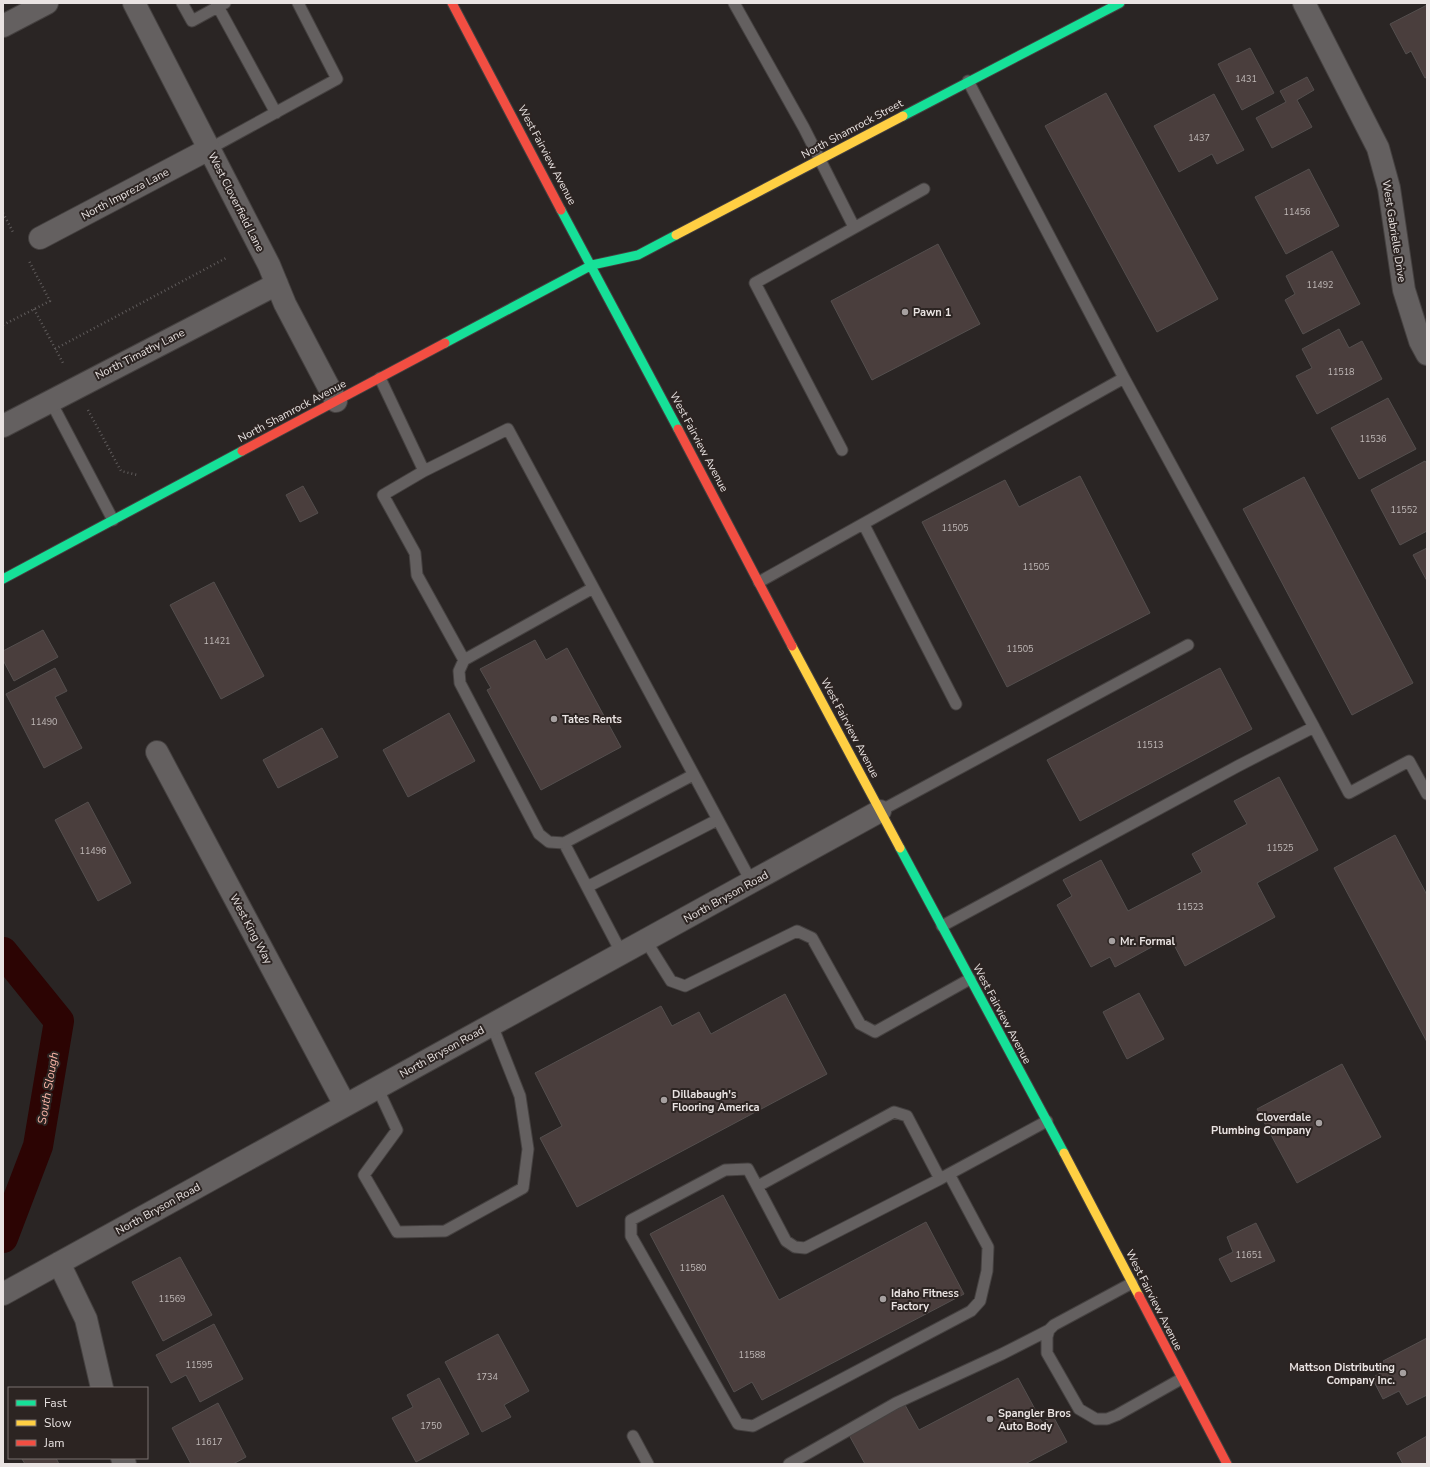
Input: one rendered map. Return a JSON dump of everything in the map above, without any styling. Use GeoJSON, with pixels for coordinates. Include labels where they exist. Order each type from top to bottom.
{"type":"FeatureCollection","features":[{"type":"Feature","properties":{"kind":"main road","name":"West Fairview Avenue"},"geometry":{"type":"LineString","coordinates":[[452,3],[880,811],[1047,1121],[1181,1379],[1227,1464]]}},
{"type":"Feature","properties":{"kind":"main road","name":"North Shamrock Street"},"geometry":{"type":"LineString","coordinates":[[592,265],[638,255],[1113,5]]}},
{"type":"Feature","properties":{"kind":"main road","name":"North Shamrock Avenue"},"geometry":{"type":"LineString","coordinates":[[3,579],[592,265]]}},
{"type":"Feature","properties":{"kind":"street"},"geometry":{"type":"LineString","coordinates":[[3,26],[47,3]]}},
{"type":"Feature","properties":{"kind":"street","name":"West Cloverfield Lane"},"geometry":{"type":"LineString","coordinates":[[134,3],[277,284],[285,304],[336,401]]}},
{"type":"Feature","properties":{"kind":"street","name":"West Gabrielle Drive"},"geometry":{"type":"LineString","coordinates":[[1304,3],[1378,148],[1389,188],[1404,290],[1420,341],[1427,354]]}},
{"type":"Feature","properties":{"kind":"street","name":"North Impreza Lane"},"geometry":{"type":"LineString","coordinates":[[40,238],[209,149]]}},
{"type":"Feature","properties":{"kind":"street","name":"North Timathy Lane"},"geometry":{"type":"LineString","coordinates":[[3,426],[50,400],[277,284]]}},
{"type":"Feature","properties":{"kind":"street","name":"West King Way"},"geometry":{"type":"LineString","coordinates":[[157,752],[345,1105]]}},
{"type":"Feature","properties":{"kind":"street","name":"North Bryson Road"},"geometry":{"type":"LineString","coordinates":[[3,1294],[752,883],[880,811]]}},
{"type":"Feature","properties":{"kind":"street"},"geometry":{"type":"LineString","coordinates":[[59,1263],[86,1319],[102,1387]]}},
{"type":"Feature","properties":{"kind":"lane"},"geometry":{"type":"LineString","coordinates":[[182,3],[192,21],[220,4],[276,113]]}},
{"type":"Feature","properties":{"kind":"lane"},"geometry":{"type":"LineString","coordinates":[[209,149],[337,79],[298,3]]}},
{"type":"Feature","properties":{"kind":"lane"},"geometry":{"type":"LineString","coordinates":[[734,3],[821,160],[854,227]]}},
{"type":"Feature","properties":{"kind":"lane"},"geometry":{"type":"LineString","coordinates":[[968,81],[1124,378],[1349,793],[1409,761],[1427,794]]}},
{"type":"Feature","properties":{"kind":"lane"},"geometry":{"type":"LineString","coordinates":[[842,450],[754,283],[924,189]]}},
{"type":"Feature","properties":{"kind":"lane"},"geometry":{"type":"LineString","coordinates":[[380,378],[424,471]]}},
{"type":"Feature","properties":{"kind":"lane"},"geometry":{"type":"LineString","coordinates":[[759,582],[864,525],[1124,378]]}},
{"type":"Feature","properties":{"kind":"lane"},"geometry":{"type":"LineString","coordinates":[[50,400],[113,520]]}},
{"type":"Feature","properties":{"kind":"lane"},"geometry":{"type":"LineString","coordinates":[[464,660],[417,575],[415,553],[383,495],[424,471],[508,428],[752,883]]}},
{"type":"Feature","properties":{"kind":"lane"},"geometry":{"type":"LineString","coordinates":[[864,525],[956,704]]}},
{"type":"Feature","properties":{"kind":"lane"},"geometry":{"type":"LineString","coordinates":[[593,588],[464,660],[459,671],[460,683],[539,834],[549,842],[564,844],[693,775]]}},
{"type":"Feature","properties":{"kind":"lane"},"geometry":{"type":"LineString","coordinates":[[880,811],[1188,645]]}},
{"type":"Feature","properties":{"kind":"lane"},"geometry":{"type":"LineString","coordinates":[[942,926],[1238,766],[1314,727]]}},
{"type":"Feature","properties":{"kind":"lane"},"geometry":{"type":"LineString","coordinates":[[587,887],[717,820]]}},
{"type":"Feature","properties":{"kind":"lane"},"geometry":{"type":"LineString","coordinates":[[564,844],[622,954]]}},
{"type":"Feature","properties":{"kind":"lane"},"geometry":{"type":"LineString","coordinates":[[646,941],[671,981],[686,986],[797,931],[812,938],[860,1024],[875,1032],[970,979]]}},
{"type":"Feature","properties":{"kind":"lane"},"geometry":{"type":"LineString","coordinates":[[377,1088],[397,1130],[364,1175],[397,1232],[445,1231],[523,1188],[528,1149],[520,1096],[492,1025]]}},
{"type":"Feature","properties":{"kind":"lane"},"geometry":{"type":"LineString","coordinates":[[758,1186],[894,1112],[907,1116],[945,1176],[988,1247],[988,1271],[980,1301],[971,1311],[753,1426],[738,1424],[631,1236],[631,1220],[725,1170],[748,1170],[758,1186],[786,1241],[795,1247],[805,1248],[945,1176],[1047,1121]]}},
{"type":"Feature","properties":{"kind":"lane"},"geometry":{"type":"LineString","coordinates":[[793,1463],[896,1403],[1002,1354],[1049,1330],[1054,1325],[1132,1283]]}},
{"type":"Feature","properties":{"kind":"lane"},"geometry":{"type":"LineString","coordinates":[[1049,1330],[1047,1338],[1047,1353],[1079,1409],[1096,1419],[1107,1419],[1117,1415],[1181,1379]]}},
{"type":"Feature","properties":{"kind":"lane"},"geometry":{"type":"LineString","coordinates":[[633,1436],[648,1464]]}},
{"type":"Feature","properties":{"kind":"path"},"geometry":{"type":"LineString","coordinates":[[3,213],[17,240]]}},
{"type":"Feature","properties":{"kind":"path"},"geometry":{"type":"LineString","coordinates":[[55,349],[228,257]]}},
{"type":"Feature","properties":{"kind":"path"},"geometry":{"type":"LineString","coordinates":[[3,325],[50,301],[28,260]]}},
{"type":"Feature","properties":{"kind":"path"},"geometry":{"type":"LineString","coordinates":[[34,309],[64,367]]}},
{"type":"Feature","properties":{"kind":"path"},"geometry":{"type":"LineString","coordinates":[[86,406],[121,471],[137,476]]}},
{"type":"Feature","properties":{"kind":"building"},"geometry":{"type":"Polygon","coordinates":[[[1427,5],[1427,77],[1425,78],[1411,51],[1406,54],[1390,24],[1427,5]]]}},
{"type":"Feature","properties":{"kind":"building"},"geometry":{"type":"Polygon","coordinates":[[[1250,48],[1274,93],[1242,110],[1218,64],[1250,48]]]}},
{"type":"Feature","properties":{"kind":"building"},"geometry":{"type":"Polygon","coordinates":[[[1307,77],[1314,90],[1297,100],[1312,127],[1272,148],[1256,118],[1286,102],[1280,91],[1307,77]]]}},
{"type":"Feature","properties":{"kind":"building"},"geometry":{"type":"Polygon","coordinates":[[[1106,93],[1218,299],[1157,332],[1045,126],[1106,93]]]}},
{"type":"Feature","properties":{"kind":"building"},"geometry":{"type":"Polygon","coordinates":[[[1214,94],[1244,150],[1217,164],[1212,154],[1179,172],[1154,126],[1214,94]]]}},
{"type":"Feature","properties":{"kind":"building"},"geometry":{"type":"Polygon","coordinates":[[[1309,169],[1339,226],[1286,254],[1255,197],[1309,169]]]}},
{"type":"Feature","properties":{"kind":"building","name":"Pawn 1"},"geometry":{"type":"Polygon","coordinates":[[[938,244],[980,324],[872,380],[831,301],[938,244]]]}},
{"type":"Feature","properties":{"kind":"building"},"geometry":{"type":"Polygon","coordinates":[[[1332,251],[1360,304],[1303,334],[1285,300],[1295,294],[1286,276],[1332,251]]]}},
{"type":"Feature","properties":{"kind":"building"},"geometry":{"type":"Polygon","coordinates":[[[1339,329],[1349,348],[1362,341],[1382,379],[1317,414],[1296,376],[1312,368],[1302,349],[1339,329]]]}},
{"type":"Feature","properties":{"kind":"building"},"geometry":{"type":"Polygon","coordinates":[[[1388,398],[1416,449],[1359,479],[1331,428],[1388,398]]]}},
{"type":"Feature","properties":{"kind":"building"},"geometry":{"type":"Polygon","coordinates":[[[1425,461],[1427,464],[1427,531],[1400,545],[1371,490],[1425,461]]]}},
{"type":"Feature","properties":{"kind":"building"},"geometry":{"type":"Polygon","coordinates":[[[1080,476],[1150,613],[1007,687],[922,522],[1005,480],[1019,507],[1080,476]]]}},
{"type":"Feature","properties":{"kind":"building"},"geometry":{"type":"Polygon","coordinates":[[[1304,477],[1413,683],[1352,715],[1243,509],[1304,477]]]}},
{"type":"Feature","properties":{"kind":"building"},"geometry":{"type":"Polygon","coordinates":[[[303,486],[318,513],[300,522],[286,495],[303,486]]]}},
{"type":"Feature","properties":{"kind":"building"},"geometry":{"type":"Polygon","coordinates":[[[1427,548],[1427,581],[1413,555],[1427,548]]]}},
{"type":"Feature","properties":{"kind":"building"},"geometry":{"type":"Polygon","coordinates":[[[214,582],[264,676],[221,699],[170,605],[214,582]]]}},
{"type":"Feature","properties":{"kind":"building"},"geometry":{"type":"Polygon","coordinates":[[[43,630],[58,657],[14,681],[3,660],[3,651],[43,630]]]}},
{"type":"Feature","properties":{"kind":"building","name":"Tates Rents"},"geometry":{"type":"Polygon","coordinates":[[[535,640],[546,660],[567,648],[621,747],[541,790],[487,690],[491,688],[480,669],[535,640]]]}},
{"type":"Feature","properties":{"kind":"building"},"geometry":{"type":"Polygon","coordinates":[[[55,668],[67,691],[55,697],[82,748],[44,768],[6,694],[55,668]]]}},
{"type":"Feature","properties":{"kind":"building"},"geometry":{"type":"Polygon","coordinates":[[[1220,668],[1252,729],[1080,821],[1047,760],[1220,668]]]}},
{"type":"Feature","properties":{"kind":"building"},"geometry":{"type":"Polygon","coordinates":[[[449,713],[475,761],[408,797],[383,750],[449,713]]]}},
{"type":"Feature","properties":{"kind":"building"},"geometry":{"type":"Polygon","coordinates":[[[322,728],[338,757],[278,788],[263,760],[322,728]]]}},
{"type":"Feature","properties":{"kind":"building"},"geometry":{"type":"Polygon","coordinates":[[[1279,777],[1318,850],[1257,883],[1275,917],[1185,966],[1170,937],[1115,967],[1110,957],[1091,967],[1057,905],[1072,896],[1063,880],[1101,860],[1128,911],[1202,872],[1192,854],[1247,824],[1234,801],[1279,777]]]}},
{"type":"Feature","properties":{"kind":"building"},"geometry":{"type":"Polygon","coordinates":[[[88,802],[131,883],[98,901],[55,820],[88,802]]]}},
{"type":"Feature","properties":{"kind":"building"},"geometry":{"type":"Polygon","coordinates":[[[1395,835],[1427,895],[1427,1042],[1334,868],[1395,835]]]}},
{"type":"Feature","properties":{"kind":"building"},"geometry":{"type":"Polygon","coordinates":[[[1139,993],[1164,1039],[1127,1059],[1103,1012],[1139,993]]]}},
{"type":"Feature","properties":{"kind":"building","name":"Dillabaugh's Flooring America"},"geometry":{"type":"Polygon","coordinates":[[[785,994],[827,1074],[577,1207],[540,1138],[562,1126],[535,1073],[661,1006],[672,1026],[699,1012],[711,1034],[785,994]]]}},
{"type":"Feature","properties":{"kind":"building","name":"Cloverdale Plumbing Company"},"geometry":{"type":"Polygon","coordinates":[[[1342,1064],[1381,1137],[1297,1183],[1257,1109],[1342,1064]]]}},
{"type":"Feature","properties":{"kind":"building"},"geometry":{"type":"Polygon","coordinates":[[[723,1195],[779,1300],[926,1222],[964,1294],[762,1400],[752,1382],[734,1392],[650,1234],[723,1195]]]}},
{"type":"Feature","properties":{"kind":"building"},"geometry":{"type":"Polygon","coordinates":[[[1256,1223],[1275,1261],[1231,1282],[1219,1259],[1233,1252],[1227,1237],[1256,1223]]]}},
{"type":"Feature","properties":{"kind":"building"},"geometry":{"type":"Polygon","coordinates":[[[180,1257],[212,1315],[163,1341],[132,1282],[180,1257]]]}},
{"type":"Feature","properties":{"kind":"building"},"geometry":{"type":"Polygon","coordinates":[[[214,1324],[243,1379],[200,1402],[186,1375],[171,1383],[156,1355],[214,1324]]]}},
{"type":"Feature","properties":{"kind":"building"},"geometry":{"type":"Polygon","coordinates":[[[498,1334],[529,1391],[504,1405],[511,1417],[482,1432],[445,1362],[498,1334]]]}},
{"type":"Feature","properties":{"kind":"building","name":"Mattson Distributing Company Inc."},"geometry":{"type":"Polygon","coordinates":[[[1427,1338],[1427,1395],[1407,1405],[1399,1391],[1383,1399],[1372,1378],[1387,1369],[1383,1361],[1427,1338]]]}},
{"type":"Feature","properties":{"kind":"building"},"geometry":{"type":"Polygon","coordinates":[[[439,1378],[469,1434],[416,1462],[392,1418],[413,1407],[407,1395],[439,1378]]]}},
{"type":"Feature","properties":{"kind":"building","name":"Spangler Bros Auto Body"},"geometry":{"type":"Polygon","coordinates":[[[1018,1378],[1042,1422],[1053,1416],[1067,1442],[1025,1464],[865,1464],[849,1435],[905,1405],[919,1430],[1018,1378]]]}},
{"type":"Feature","properties":{"kind":"building"},"geometry":{"type":"Polygon","coordinates":[[[218,1403],[246,1457],[233,1464],[191,1464],[172,1428],[218,1403]]]}},
{"type":"Feature","properties":{"kind":"building"},"geometry":{"type":"Polygon","coordinates":[[[1427,1436],[1427,1464],[1403,1464],[1397,1453],[1427,1436]]]}},
{"type":"Feature","properties":{"kind":"building"},"geometry":{"type":"Polygon","coordinates":[[[22,1459],[56,1459],[59,1464],[25,1464],[22,1459]]]}},
{"type":"Feature","properties":{"kind":"waterway","name":"South Slough"},"geometry":{"type":"LineString","coordinates":[[3,952],[59,1021],[38,1146],[3,1238]]}},
{"type":"Feature","properties":{"kind":"traffic: fast"},"geometry":{"type":"LineString","coordinates":[[903,116],[1120,3]]}},
{"type":"Feature","properties":{"kind":"traffic: fast"},"geometry":{"type":"LineString","coordinates":[[561,210],[678,429]]}},
{"type":"Feature","properties":{"kind":"traffic: fast"},"geometry":{"type":"LineString","coordinates":[[445,343],[592,265],[638,255],[676,235]]}},
{"type":"Feature","properties":{"kind":"traffic: fast"},"geometry":{"type":"LineString","coordinates":[[3,579],[242,451]]}},
{"type":"Feature","properties":{"kind":"traffic: fast"},"geometry":{"type":"LineString","coordinates":[[900,848],[1064,1153]]}},
{"type":"Feature","properties":{"kind":"traffic: slow"},"geometry":{"type":"LineString","coordinates":[[676,235],[903,116]]}},
{"type":"Feature","properties":{"kind":"traffic: slow"},"geometry":{"type":"LineString","coordinates":[[792,646],[900,848]]}},
{"type":"Feature","properties":{"kind":"traffic: slow"},"geometry":{"type":"LineString","coordinates":[[1064,1153],[1139,1296]]}},
{"type":"Feature","properties":{"kind":"traffic: jam"},"geometry":{"type":"LineString","coordinates":[[452,3],[561,210]]}},
{"type":"Feature","properties":{"kind":"traffic: jam"},"geometry":{"type":"LineString","coordinates":[[242,451],[445,343]]}},
{"type":"Feature","properties":{"kind":"traffic: jam"},"geometry":{"type":"LineString","coordinates":[[678,429],[792,646]]}},
{"type":"Feature","properties":{"kind":"traffic: jam"},"geometry":{"type":"LineString","coordinates":[[1139,1296],[1227,1464]]}},
{"type":"Feature","properties":{"kind":"place","name":"Pawn 1"},"geometry":{"type":"Point","coordinates":[905,312]}},
{"type":"Feature","properties":{"kind":"place","name":"Tates Rents"},"geometry":{"type":"Point","coordinates":[554,719]}},
{"type":"Feature","properties":{"kind":"place","name":"Mr. Formal"},"geometry":{"type":"Point","coordinates":[1112,941]}},
{"type":"Feature","properties":{"kind":"place","name":"Dillabaugh's Flooring America"},"geometry":{"type":"Point","coordinates":[664,1100]}},
{"type":"Feature","properties":{"kind":"place","name":"Cloverdale Plumbing Company"},"geometry":{"type":"Point","coordinates":[1319,1123]}},
{"type":"Feature","properties":{"kind":"place","name":"Idaho Fitness Factory"},"geometry":{"type":"Point","coordinates":[883,1299]}},
{"type":"Feature","properties":{"kind":"place","name":"Mattson Distributing Company Inc."},"geometry":{"type":"Point","coordinates":[1403,1373]}},
{"type":"Feature","properties":{"kind":"place","name":"Spangler Bros Auto Body"},"geometry":{"type":"Point","coordinates":[990,1419]}}]}
